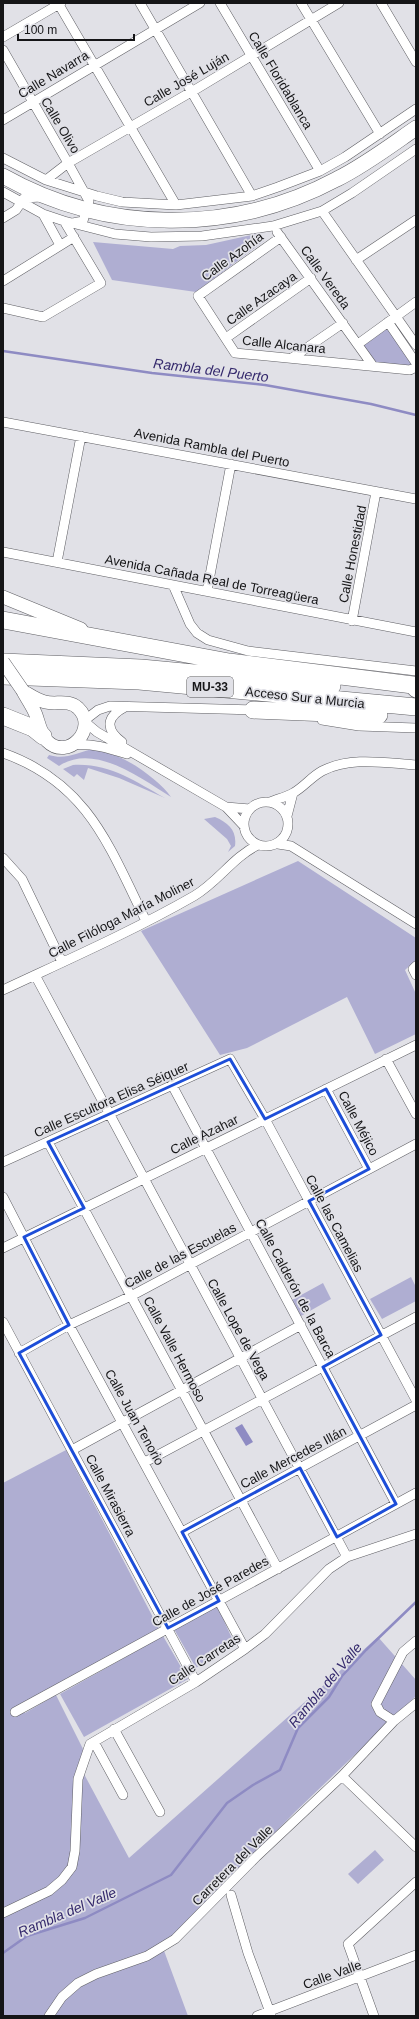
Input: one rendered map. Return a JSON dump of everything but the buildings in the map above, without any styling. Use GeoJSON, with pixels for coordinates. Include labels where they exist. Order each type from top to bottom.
{"type":"FeatureCollection","features":[{"type":"Feature","properties":{"kind":"highway"},"geometry":{"type":"LineString","coordinates":[[3,620],[229,662],[412,685],[416,689]]}},
{"type":"Feature","properties":{"kind":"highway","name":"Acceso Sur a Murcia"},"geometry":{"type":"LineString","coordinates":[[3,662],[141,668],[416,693]]}},
{"type":"Feature","properties":{"kind":"highway","name":"Acceso Sur a Murcia"},"geometry":{"type":"LineString","coordinates":[[3,676],[139,681],[416,707]]}},
{"type":"Feature","properties":{"kind":"highway"},"geometry":{"type":"LineString","coordinates":[[253,710],[416,717]]}},
{"type":"Feature","properties":{"kind":"highway"},"geometry":{"type":"LineString","coordinates":[[3,716],[42,732]]}},
{"type":"Feature","properties":{"kind":"main road"},"geometry":{"type":"LineString","coordinates":[[3,176],[46,197],[86,206],[118,216],[164,221],[200,220],[236,215],[300,196],[337,180],[416,128]]}},
{"type":"Feature","properties":{"kind":"street"},"geometry":{"type":"LineString","coordinates":[[3,37],[59,3],[94,66],[176,205]]}},
{"type":"Feature","properties":{"kind":"street"},"geometry":{"type":"LineString","coordinates":[[140,3],[252,196]]}},
{"type":"Feature","properties":{"kind":"street","name":"Calle Navarra"},"geometry":{"type":"LineString","coordinates":[[3,120],[200,3]]}},
{"type":"Feature","properties":{"kind":"street","name":"Calle Floridablanca"},"geometry":{"type":"LineString","coordinates":[[220,3],[320,170]]}},
{"type":"Feature","properties":{"kind":"street"},"geometry":{"type":"LineString","coordinates":[[301,3],[380,134]]}},
{"type":"Feature","properties":{"kind":"street","name":"Calle José Luján"},"geometry":{"type":"LineString","coordinates":[[46,180],[68,163],[130,126],[192,92],[339,3]]}},
{"type":"Feature","properties":{"kind":"street"},"geometry":{"type":"LineString","coordinates":[[381,3],[416,62]]}},
{"type":"Feature","properties":{"kind":"street","name":"Calle Olivo"},"geometry":{"type":"LineString","coordinates":[[3,50],[68,163],[86,206]]}},
{"type":"Feature","properties":{"kind":"street"},"geometry":{"type":"LineString","coordinates":[[68,222],[86,206],[122,202],[176,205],[252,196],[320,170],[345,157],[416,109]]}},
{"type":"Feature","properties":{"kind":"street"},"geometry":{"type":"LineString","coordinates":[[3,192],[20,203],[43,214],[94,229],[131,236],[174,238],[216,235],[273,226],[322,210],[352,193],[416,149]]}},
{"type":"Feature","properties":{"kind":"street"},"geometry":{"type":"LineString","coordinates":[[3,158],[46,180],[86,206],[94,229]]}},
{"type":"Feature","properties":{"kind":"street"},"geometry":{"type":"LineString","coordinates":[[3,218],[16,210],[24,198],[46,197]]}},
{"type":"Feature","properties":{"kind":"street"},"geometry":{"type":"LineString","coordinates":[[322,210],[416,345]]}},
{"type":"Feature","properties":{"kind":"street"},"geometry":{"type":"LineString","coordinates":[[43,214],[60,245]]}},
{"type":"Feature","properties":{"kind":"street"},"geometry":{"type":"LineString","coordinates":[[356,260],[416,220]]}},
{"type":"Feature","properties":{"kind":"street"},"geometry":{"type":"LineString","coordinates":[[3,308],[43,317],[101,283],[74,237],[68,222]]}},
{"type":"Feature","properties":{"kind":"street","name":"Calle Vereda"},"geometry":{"type":"LineString","coordinates":[[273,226],[373,366]]}},
{"type":"Feature","properties":{"kind":"street"},"geometry":{"type":"LineString","coordinates":[[3,281],[74,237]]}},
{"type":"Feature","properties":{"kind":"street","name":"Calle Azohía"},"geometry":{"type":"LineString","coordinates":[[198,296],[281,237]]}},
{"type":"Feature","properties":{"kind":"street","name":"Calle Azacaya"},"geometry":{"type":"LineString","coordinates":[[226,338],[311,278]]}},
{"type":"Feature","properties":{"kind":"street","name":"Calle Alcanara"},"geometry":{"type":"LineString","coordinates":[[198,296],[235,353],[410,370],[416,367]]}},
{"type":"Feature","properties":{"kind":"street"},"geometry":{"type":"LineString","coordinates":[[358,344],[416,302]]}},
{"type":"Feature","properties":{"kind":"street"},"geometry":{"type":"LineString","coordinates":[[388,322],[416,363]]}},
{"type":"Feature","properties":{"kind":"street"},"geometry":{"type":"LineString","coordinates":[[292,358],[343,323]]}},
{"type":"Feature","properties":{"kind":"street","name":"Avenida Rambla del Puerto"},"geometry":{"type":"LineString","coordinates":[[3,422],[416,499]]}},
{"type":"Feature","properties":{"kind":"street"},"geometry":{"type":"LineString","coordinates":[[57,562],[82,436]]}},
{"type":"Feature","properties":{"kind":"street"},"geometry":{"type":"LineString","coordinates":[[207,591],[231,464]]}},
{"type":"Feature","properties":{"kind":"street","name":"Calle Honestidad"},"geometry":{"type":"LineString","coordinates":[[352,620],[376,492]]}},
{"type":"Feature","properties":{"kind":"street","name":"Avenida Cañada Real de Torreagüera"},"geometry":{"type":"LineString","coordinates":[[3,552],[416,632]]}},
{"type":"Feature","properties":{"kind":"street"},"geometry":{"type":"LineString","coordinates":[[173,585],[190,624],[197,633],[208,640],[248,651],[416,671]]}},
{"type":"Feature","properties":{"kind":"street"},"geometry":{"type":"LineString","coordinates":[[3,597],[102,638]]}},
{"type":"Feature","properties":{"kind":"street"},"geometry":{"type":"LineString","coordinates":[[3,662],[23,691],[36,714],[42,732],[48,742],[56,746],[64,747],[86,744],[103,746],[148,761]]}},
{"type":"Feature","properties":{"kind":"street"},"geometry":{"type":"LineString","coordinates":[[23,691],[42,701],[71,704],[77,708],[85,721],[97,732],[226,807],[244,826],[248,837],[258,845],[270,847],[281,840],[288,827],[287,816],[293,793]]}},
{"type":"Feature","properties":{"kind":"street"},"geometry":{"type":"LineString","coordinates":[[42,732],[44,713],[49,707],[57,703]]}},
{"type":"Feature","properties":{"kind":"street"},"geometry":{"type":"LineString","coordinates":[[72,745],[80,740],[84,731],[85,721],[98,710],[110,706],[253,710],[359,726],[416,728]]}},
{"type":"Feature","properties":{"kind":"street"},"geometry":{"type":"LineString","coordinates":[[126,706],[111,717],[110,728],[114,736],[148,761]]}},
{"type":"Feature","properties":{"kind":"street"},"geometry":{"type":"LineString","coordinates":[[3,753],[31,764],[51,776],[67,789],[87,812],[104,837],[146,921]]}},
{"type":"Feature","properties":{"kind":"street"},"geometry":{"type":"LineString","coordinates":[[244,826],[246,815],[256,804],[270,802],[293,793],[314,776],[340,764],[360,761],[416,765]]}},
{"type":"Feature","properties":{"kind":"street"},"geometry":{"type":"LineString","coordinates":[[270,802],[283,810],[287,816]]}},
{"type":"Feature","properties":{"kind":"street"},"geometry":{"type":"LineString","coordinates":[[226,807],[250,809]]}},
{"type":"Feature","properties":{"kind":"street","name":"Calle Filóloga María Moliner"},"geometry":{"type":"LineString","coordinates":[[242,854],[248,837]]}},
{"type":"Feature","properties":{"kind":"street"},"geometry":{"type":"LineString","coordinates":[[281,840],[416,924]]}},
{"type":"Feature","properties":{"kind":"street","name":"Calle Filóloga María Moliner"},"geometry":{"type":"LineString","coordinates":[[3,990],[146,921],[195,895],[227,870],[242,854],[258,845]]}},
{"type":"Feature","properties":{"kind":"street"},"geometry":{"type":"LineString","coordinates":[[3,858],[22,879],[62,962]]}},
{"type":"Feature","properties":{"kind":"street"},"geometry":{"type":"LineString","coordinates":[[416,966],[413,969],[416,975]]}},
{"type":"Feature","properties":{"kind":"street","name":"Calle Lope de Vega"},"geometry":{"type":"LineString","coordinates":[[34,975],[144,1178],[239,1359],[263,1399],[337,1537],[346,1558]]}},
{"type":"Feature","properties":{"kind":"street","name":"Calle Azahar"},"geometry":{"type":"LineString","coordinates":[[3,1248],[416,1045]]}},
{"type":"Feature","properties":{"kind":"street","name":"Calle Escultora Elisa Séiquer"},"geometry":{"type":"LineString","coordinates":[[3,1162],[230,1059]]}},
{"type":"Feature","properties":{"kind":"street","name":"Calle las Camelias"},"geometry":{"type":"LineString","coordinates":[[230,1059],[265,1119],[416,1400]]}},
{"type":"Feature","properties":{"kind":"street"},"geometry":{"type":"LineString","coordinates":[[386,1059],[416,1114]]}},
{"type":"Feature","properties":{"kind":"street","name":"Calle Calderón de la Barca"},"geometry":{"type":"LineString","coordinates":[[172,1085],[396,1504]]}},
{"type":"Feature","properties":{"kind":"street","name":"Calle Méjico"},"geometry":{"type":"LineString","coordinates":[[326,1089],[369,1169]]}},
{"type":"Feature","properties":{"kind":"street","name":"Calle Valle Hermoso"},"geometry":{"type":"LineString","coordinates":[[48,1142],[278,1568]]}},
{"type":"Feature","properties":{"kind":"street","name":"Calle de las Escuelas"},"geometry":{"type":"LineString","coordinates":[[19,1353],[70,1325],[131,1296],[416,1144]]}},
{"type":"Feature","properties":{"kind":"street","name":"Calle Juan Tenorio"},"geometry":{"type":"LineString","coordinates":[[3,1197],[70,1325],[245,1649]]}},
{"type":"Feature","properties":{"kind":"street"},"geometry":{"type":"LineString","coordinates":[[145,1462],[416,1317]]}},
{"type":"Feature","properties":{"kind":"street","name":"Calle Mirasierra"},"geometry":{"type":"LineString","coordinates":[[3,1322],[196,1682]]}},
{"type":"Feature","properties":{"kind":"street"},"geometry":{"type":"LineString","coordinates":[[72,1450],[301,1325]]}},
{"type":"Feature","properties":{"kind":"street","name":"Calle Mercedes Illán"},"geometry":{"type":"LineString","coordinates":[[182,1532],[416,1405]]}},
{"type":"Feature","properties":{"kind":"street","name":"Calle de José Paredes"},"geometry":{"type":"LineString","coordinates":[[16,1712],[416,1493]]}},
{"type":"Feature","properties":{"kind":"street","name":"Calle Carretas"},"geometry":{"type":"LineString","coordinates":[[3,1913],[49,1891],[62,1880],[72,1868],[75,1851],[78,1779],[90,1744],[196,1682],[245,1649],[265,1634],[330,1569],[346,1558],[416,1534]]}},
{"type":"Feature","properties":{"kind":"street"},"geometry":{"type":"LineString","coordinates":[[394,1721],[380,1712],[376,1704],[403,1652],[416,1641]]}},
{"type":"Feature","properties":{"kind":"street","name":"Carretera del Valle"},"geometry":{"type":"LineString","coordinates":[[49,2016],[62,1997],[78,1983],[147,1956],[175,1939],[256,1857],[342,1776],[394,1721],[416,1703]]}},
{"type":"Feature","properties":{"kind":"street"},"geometry":{"type":"LineString","coordinates":[[114,1729],[160,1812]]}},
{"type":"Feature","properties":{"kind":"street"},"geometry":{"type":"LineString","coordinates":[[94,1742],[123,1795]]}},
{"type":"Feature","properties":{"kind":"street"},"geometry":{"type":"LineString","coordinates":[[342,1776],[416,1847]]}},
{"type":"Feature","properties":{"kind":"street"},"geometry":{"type":"LineString","coordinates":[[374,2016],[359,1978],[348,1944],[416,1882]]}},
{"type":"Feature","properties":{"kind":"street"},"geometry":{"type":"LineString","coordinates":[[231,1895],[248,1953],[270,2014]]}},
{"type":"Feature","properties":{"kind":"street","name":"Calle Valle"},"geometry":{"type":"LineString","coordinates":[[257,2016],[270,2014],[416,1955]]}},
{"type":"Feature","properties":{"kind":"highlighted area"},"geometry":{"type":"Polygon","coordinates":[[[230,1059],[265,1119],[326,1089],[369,1169],[309,1201],[381,1335],[323,1367],[396,1504],[337,1537],[300,1468],[182,1532],[219,1601],[168,1628],[19,1353],[69,1325],[24,1237],[84,1208],[48,1142],[230,1059]]]}},
{"type":"Feature","properties":{"kind":"shaded area"},"geometry":{"type":"Polygon","coordinates":[[[260,233],[264,241],[196,292],[112,280],[93,242],[173,249],[180,246],[206,245],[260,233]]]}},
{"type":"Feature","properties":{"kind":"shaded area"},"geometry":{"type":"Polygon","coordinates":[[[388,322],[416,367],[373,366],[358,344],[388,322]]]}},
{"type":"Feature","properties":{"kind":"shaded area"},"geometry":{"type":"Polygon","coordinates":[[[92,749],[113,754],[136,766],[156,781],[171,797],[132,773],[102,761],[87,758],[73,760],[59,766],[47,758],[49,755],[60,757],[92,749]]]}},
{"type":"Feature","properties":{"kind":"shaded area"},"geometry":{"type":"Polygon","coordinates":[[[73,765],[86,765],[110,770],[121,774],[165,798],[119,778],[88,768],[84,780],[77,774],[74,777],[63,769],[73,765]]]}},
{"type":"Feature","properties":{"kind":"shaded area"},"geometry":{"type":"Polygon","coordinates":[[[215,817],[228,825],[235,836],[235,846],[228,852],[231,846],[227,839],[204,819],[215,817]]]}},
{"type":"Feature","properties":{"kind":"shaded area"},"geometry":{"type":"Polygon","coordinates":[[[298,861],[416,938],[416,960],[405,970],[416,994],[416,1034],[375,1054],[347,997],[247,1048],[220,1055],[141,931],[298,861]]]}},
{"type":"Feature","properties":{"kind":"shaded area"},"geometry":{"type":"Polygon","coordinates":[[[411,1277],[416,1287],[416,1301],[382,1319],[370,1299],[411,1277]]]}},
{"type":"Feature","properties":{"kind":"shaded area"},"geometry":{"type":"Polygon","coordinates":[[[323,1283],[331,1299],[301,1316],[292,1300],[323,1283]]]}},
{"type":"Feature","properties":{"kind":"shaded area"},"geometry":{"type":"Polygon","coordinates":[[[242,1424],[253,1442],[246,1446],[235,1428],[242,1424]]]}},
{"type":"Feature","properties":{"kind":"shaded area"},"geometry":{"type":"Polygon","coordinates":[[[66,1450],[159,1629],[17,1706],[25,1713],[56,1695],[88,1759],[84,1774],[129,1858],[378,1637],[416,1680],[416,1696],[295,1812],[163,1948],[188,2016],[3,2016],[3,1483],[66,1450]]]}},
{"type":"Feature","properties":{"kind":"shaded area"},"geometry":{"type":"Polygon","coordinates":[[[217,1605],[234,1643],[196,1668],[174,1629],[217,1605]]]}},
{"type":"Feature","properties":{"kind":"shaded area"},"geometry":{"type":"Polygon","coordinates":[[[163,1636],[188,1679],[84,1737],[60,1694],[163,1636]]]}},
{"type":"Feature","properties":{"kind":"shaded area"},"geometry":{"type":"Polygon","coordinates":[[[375,1850],[384,1860],[358,1884],[348,1874],[375,1850]]]}},
{"type":"Feature","properties":{"kind":"waterway","name":"Rambla del Puerto"},"geometry":{"type":"LineString","coordinates":[[3,351],[152,373],[265,385],[371,404],[416,415]]}},
{"type":"Feature","properties":{"kind":"waterway","name":"Rambla del Valle"},"geometry":{"type":"LineString","coordinates":[[3,1953],[27,1936],[85,1918],[171,1875],[227,1803],[253,1785],[280,1770],[298,1728],[329,1697],[342,1676],[366,1650],[416,1602]]}}]}
